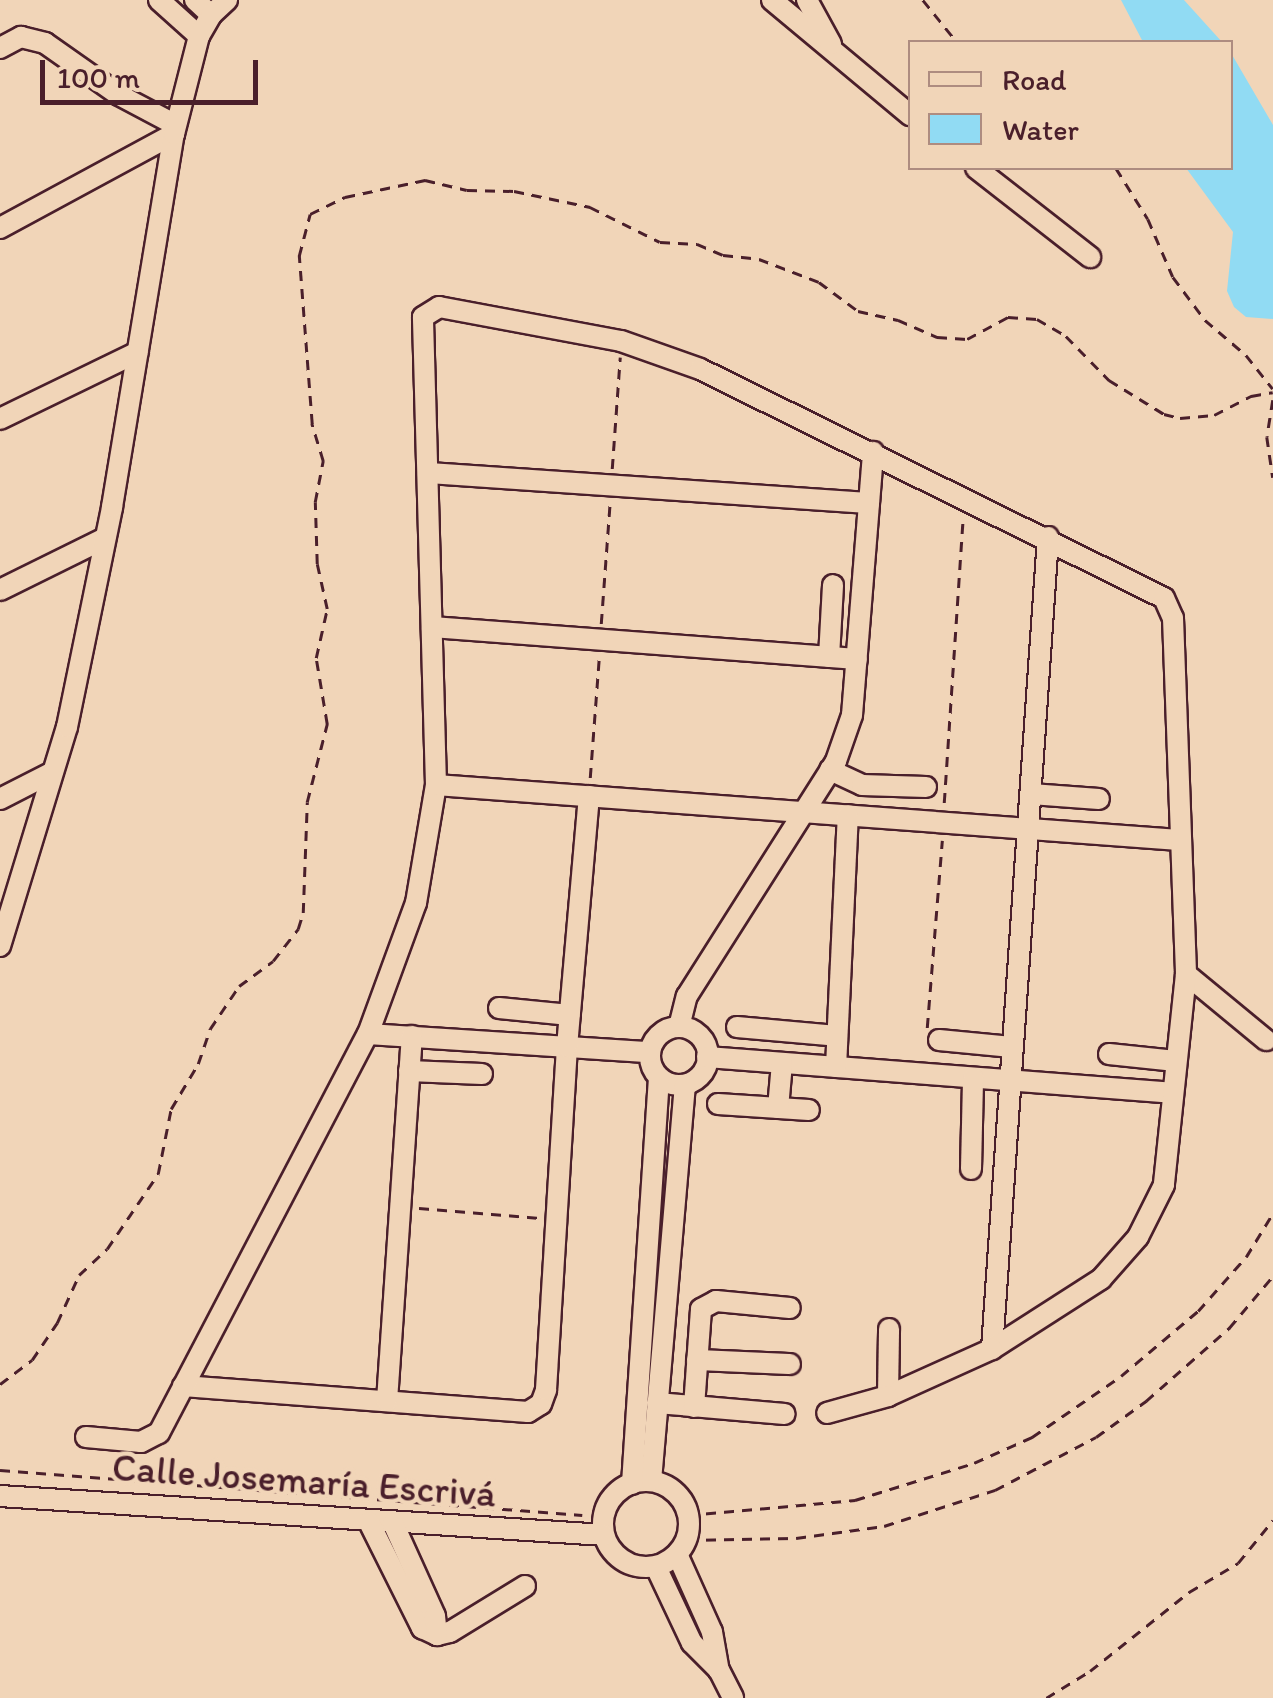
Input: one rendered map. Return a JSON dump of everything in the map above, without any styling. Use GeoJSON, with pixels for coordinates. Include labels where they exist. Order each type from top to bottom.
{"type":"FeatureCollection","features":[{"type":"Feature","properties":{"kind":"street"},"geometry":{"type":"LineString","coordinates":[[158,0],[199,36]]}},
{"type":"Feature","properties":{"kind":"street"},"geometry":{"type":"LineString","coordinates":[[195,0],[210,15]]}},
{"type":"Feature","properties":{"kind":"street"},"geometry":{"type":"LineString","coordinates":[[0,946],[67,727],[106,538],[175,130],[199,36],[210,15],[227,0]]}},
{"type":"Feature","properties":{"kind":"street"},"geometry":{"type":"LineString","coordinates":[[772,0],[908,113]]}},
{"type":"Feature","properties":{"kind":"street"},"geometry":{"type":"LineString","coordinates":[[807,0],[837,55]]}},
{"type":"Feature","properties":{"kind":"street"},"geometry":{"type":"LineString","coordinates":[[0,48],[21,37],[45,43],[175,130]]}},
{"type":"Feature","properties":{"kind":"street"},"geometry":{"type":"LineString","coordinates":[[0,228],[175,130]]}},
{"type":"Feature","properties":{"kind":"street"},"geometry":{"type":"LineString","coordinates":[[979,170],[1090,256]]}},
{"type":"Feature","properties":{"kind":"street"},"geometry":{"type":"LineString","coordinates":[[86,1437],[141,1442],[158,1433],[368,1034],[416,903],[436,785],[423,317],[431,309],[621,341],[700,369],[1048,537],[1164,598],[1172,618],[1186,974],[1164,1185],[1138,1238],[1101,1279],[992,1350],[888,1396],[827,1413]]}},
{"type":"Feature","properties":{"kind":"street"},"geometry":{"type":"LineString","coordinates":[[0,419],[138,352]]}},
{"type":"Feature","properties":{"kind":"street"},"geometry":{"type":"LineString","coordinates":[[679,1027],[687,996],[830,770],[852,715],[873,452]]}},
{"type":"Feature","properties":{"kind":"street"},"geometry":{"type":"LineString","coordinates":[[428,473],[869,503]]}},
{"type":"Feature","properties":{"kind":"street"},"geometry":{"type":"LineString","coordinates":[[992,1350],[1048,537]]}},
{"type":"Feature","properties":{"kind":"street"},"geometry":{"type":"LineString","coordinates":[[0,590],[106,538]]}},
{"type":"Feature","properties":{"kind":"street"},"geometry":{"type":"LineString","coordinates":[[829,657],[833,585]]}},
{"type":"Feature","properties":{"kind":"street"},"geometry":{"type":"LineString","coordinates":[[432,627],[857,659]]}},
{"type":"Feature","properties":{"kind":"street"},"geometry":{"type":"LineString","coordinates":[[830,770],[862,785],[926,787]]}},
{"type":"Feature","properties":{"kind":"street"},"geometry":{"type":"LineString","coordinates":[[0,799],[53,772]]}},
{"type":"Feature","properties":{"kind":"street"},"geometry":{"type":"LineString","coordinates":[[436,785],[1179,840]]}},
{"type":"Feature","properties":{"kind":"street"},"geometry":{"type":"LineString","coordinates":[[1032,794],[1099,799]]}},
{"type":"Feature","properties":{"kind":"street"},"geometry":{"type":"LineString","coordinates":[[184,1386],[528,1412],[541,1404],[546,1390],[567,1047],[589,796]]}},
{"type":"Feature","properties":{"kind":"street"},"geometry":{"type":"LineString","coordinates":[[836,1067],[848,815]]}},
{"type":"Feature","properties":{"kind":"street"},"geometry":{"type":"LineString","coordinates":[[1186,974],[1266,1040]]}},
{"type":"Feature","properties":{"kind":"street"},"geometry":{"type":"LineString","coordinates":[[499,1008],[570,1014]]}},
{"type":"Feature","properties":{"kind":"street"},"geometry":{"type":"LineString","coordinates":[[650,1052],[666,1030],[679,1027],[693,1030],[703,1040],[708,1057],[698,1079],[685,1085],[659,1078]]}},
{"type":"Feature","properties":{"kind":"street"},"geometry":{"type":"LineString","coordinates":[[737,1028],[838,1036]]}},
{"type":"Feature","properties":{"kind":"street"},"geometry":{"type":"LineString","coordinates":[[368,1034],[650,1052]]}},
{"type":"Feature","properties":{"kind":"street"},"geometry":{"type":"LineString","coordinates":[[388,1402],[412,1036]]}},
{"type":"Feature","properties":{"kind":"street"},"geometry":{"type":"LineString","coordinates":[[933,1037],[1012,1047]]}},
{"type":"Feature","properties":{"kind":"street"},"geometry":{"type":"LineString","coordinates":[[642,1482],[658,1403],[653,1340],[659,1078],[650,1052]]}},
{"type":"Feature","properties":{"kind":"street"},"geometry":{"type":"LineString","coordinates":[[1109,1054],[1176,1061]]}},
{"type":"Feature","properties":{"kind":"street"},"geometry":{"type":"LineString","coordinates":[[708,1057],[1172,1094]]}},
{"type":"Feature","properties":{"kind":"street"},"geometry":{"type":"LineString","coordinates":[[778,1108],[782,1063]]}},
{"type":"Feature","properties":{"kind":"street"},"geometry":{"type":"LineString","coordinates":[[409,1071],[482,1074]]}},
{"type":"Feature","properties":{"kind":"street"},"geometry":{"type":"LineString","coordinates":[[971,1169],[973,1078]]}},
{"type":"Feature","properties":{"kind":"street"},"geometry":{"type":"LineString","coordinates":[[642,1482],[653,1340],[685,1085]]}},
{"type":"Feature","properties":{"kind":"street"},"geometry":{"type":"LineString","coordinates":[[718,1104],[809,1110]]}},
{"type":"Feature","properties":{"kind":"street"},"geometry":{"type":"LineString","coordinates":[[694,1406],[701,1309],[707,1304],[790,1308]]}},
{"type":"Feature","properties":{"kind":"street"},"geometry":{"type":"LineString","coordinates":[[888,1396],[890,1329]]}},
{"type":"Feature","properties":{"kind":"street"},"geometry":{"type":"LineString","coordinates":[[697,1360],[790,1364]]}},
{"type":"Feature","properties":{"kind":"street"},"geometry":{"type":"LineString","coordinates":[[658,1403],[785,1414]]}},
{"type":"Feature","properties":{"kind":"street"},"geometry":{"type":"LineString","coordinates":[[682,1547],[656,1566],[624,1562],[604,1526],[614,1494],[642,1482],[674,1492],[688,1515],[682,1547],[712,1632],[720,1670],[733,1698]]}},
{"type":"Feature","properties":{"kind":"street","name":"Calle Josemaría Escrivá"},"geometry":{"type":"LineString","coordinates":[[0,1496],[369,1522],[604,1526]]}},
{"type":"Feature","properties":{"kind":"street"},"geometry":{"type":"LineString","coordinates":[[369,1522],[422,1628],[437,1634],[450,1632],[525,1586]]}},
{"type":"Feature","properties":{"kind":"street"},"geometry":{"type":"LineString","coordinates":[[393,1522],[435,1616],[437,1634]]}},
{"type":"Feature","properties":{"kind":"street"},"geometry":{"type":"LineString","coordinates":[[656,1566],[692,1642],[720,1670]]}},
{"type":"Feature","properties":{"kind":"path"},"geometry":{"type":"LineString","coordinates":[[923,0],[955,40]]}},
{"type":"Feature","properties":{"kind":"path"},"geometry":{"type":"LineString","coordinates":[[0,1384],[32,1360],[57,1323],[79,1275],[107,1249],[158,1174],[172,1109],[198,1064],[210,1029],[239,986],[273,961],[298,929],[303,913],[306,802],[327,724],[316,658],[327,608],[317,564],[315,502],[323,461],[312,424],[298,256],[310,214],[344,197],[424,180],[467,190],[514,191],[590,207],[660,242],[697,244],[723,255],[759,260],[818,282],[858,312],[898,320],[937,337],[967,339],[1008,317],[1038,320],[1066,336],[1109,380],[1164,414],[1180,418],[1214,416],[1251,396],[1273,390],[1246,355],[1206,320],[1173,277],[1148,218],[1117,170]]}},
{"type":"Feature","properties":{"kind":"path"},"geometry":{"type":"LineString","coordinates":[[589,796],[621,341]]}},
{"type":"Feature","properties":{"kind":"path"},"geometry":{"type":"LineString","coordinates":[[1273,400],[1267,437],[1273,478]]}},
{"type":"Feature","properties":{"kind":"path"},"geometry":{"type":"LineString","coordinates":[[933,1037],[964,496]]}},
{"type":"Feature","properties":{"kind":"path"},"geometry":{"type":"LineString","coordinates":[[400,1206],[557,1219]]}},
{"type":"Feature","properties":{"kind":"path"},"geometry":{"type":"LineString","coordinates":[[688,1515],[854,1500],[974,1463],[1032,1436],[1121,1376],[1198,1311],[1246,1257],[1273,1213]]}},
{"type":"Feature","properties":{"kind":"path"},"geometry":{"type":"LineString","coordinates":[[682,1547],[884,1526],[994,1490],[1096,1437],[1146,1402],[1228,1328],[1273,1276]]}},
{"type":"Feature","properties":{"kind":"path"},"geometry":{"type":"LineString","coordinates":[[0,1470],[604,1526]]}},
{"type":"Feature","properties":{"kind":"path"},"geometry":{"type":"LineString","coordinates":[[1046,1698],[1090,1671],[1189,1592],[1238,1563],[1273,1520]]}},
{"type":"Feature","properties":{"kind":"water"},"geometry":{"type":"Polygon","coordinates":[[[1121,0],[1184,0],[1220,40],[1142,40],[1121,0]]]}},
{"type":"Feature","properties":{"kind":"water"},"geometry":{"type":"Polygon","coordinates":[[[1233,56],[1273,125],[1273,319],[1246,317],[1234,307],[1227,291],[1233,232],[1187,170],[1233,170],[1233,56]]]}}]}
